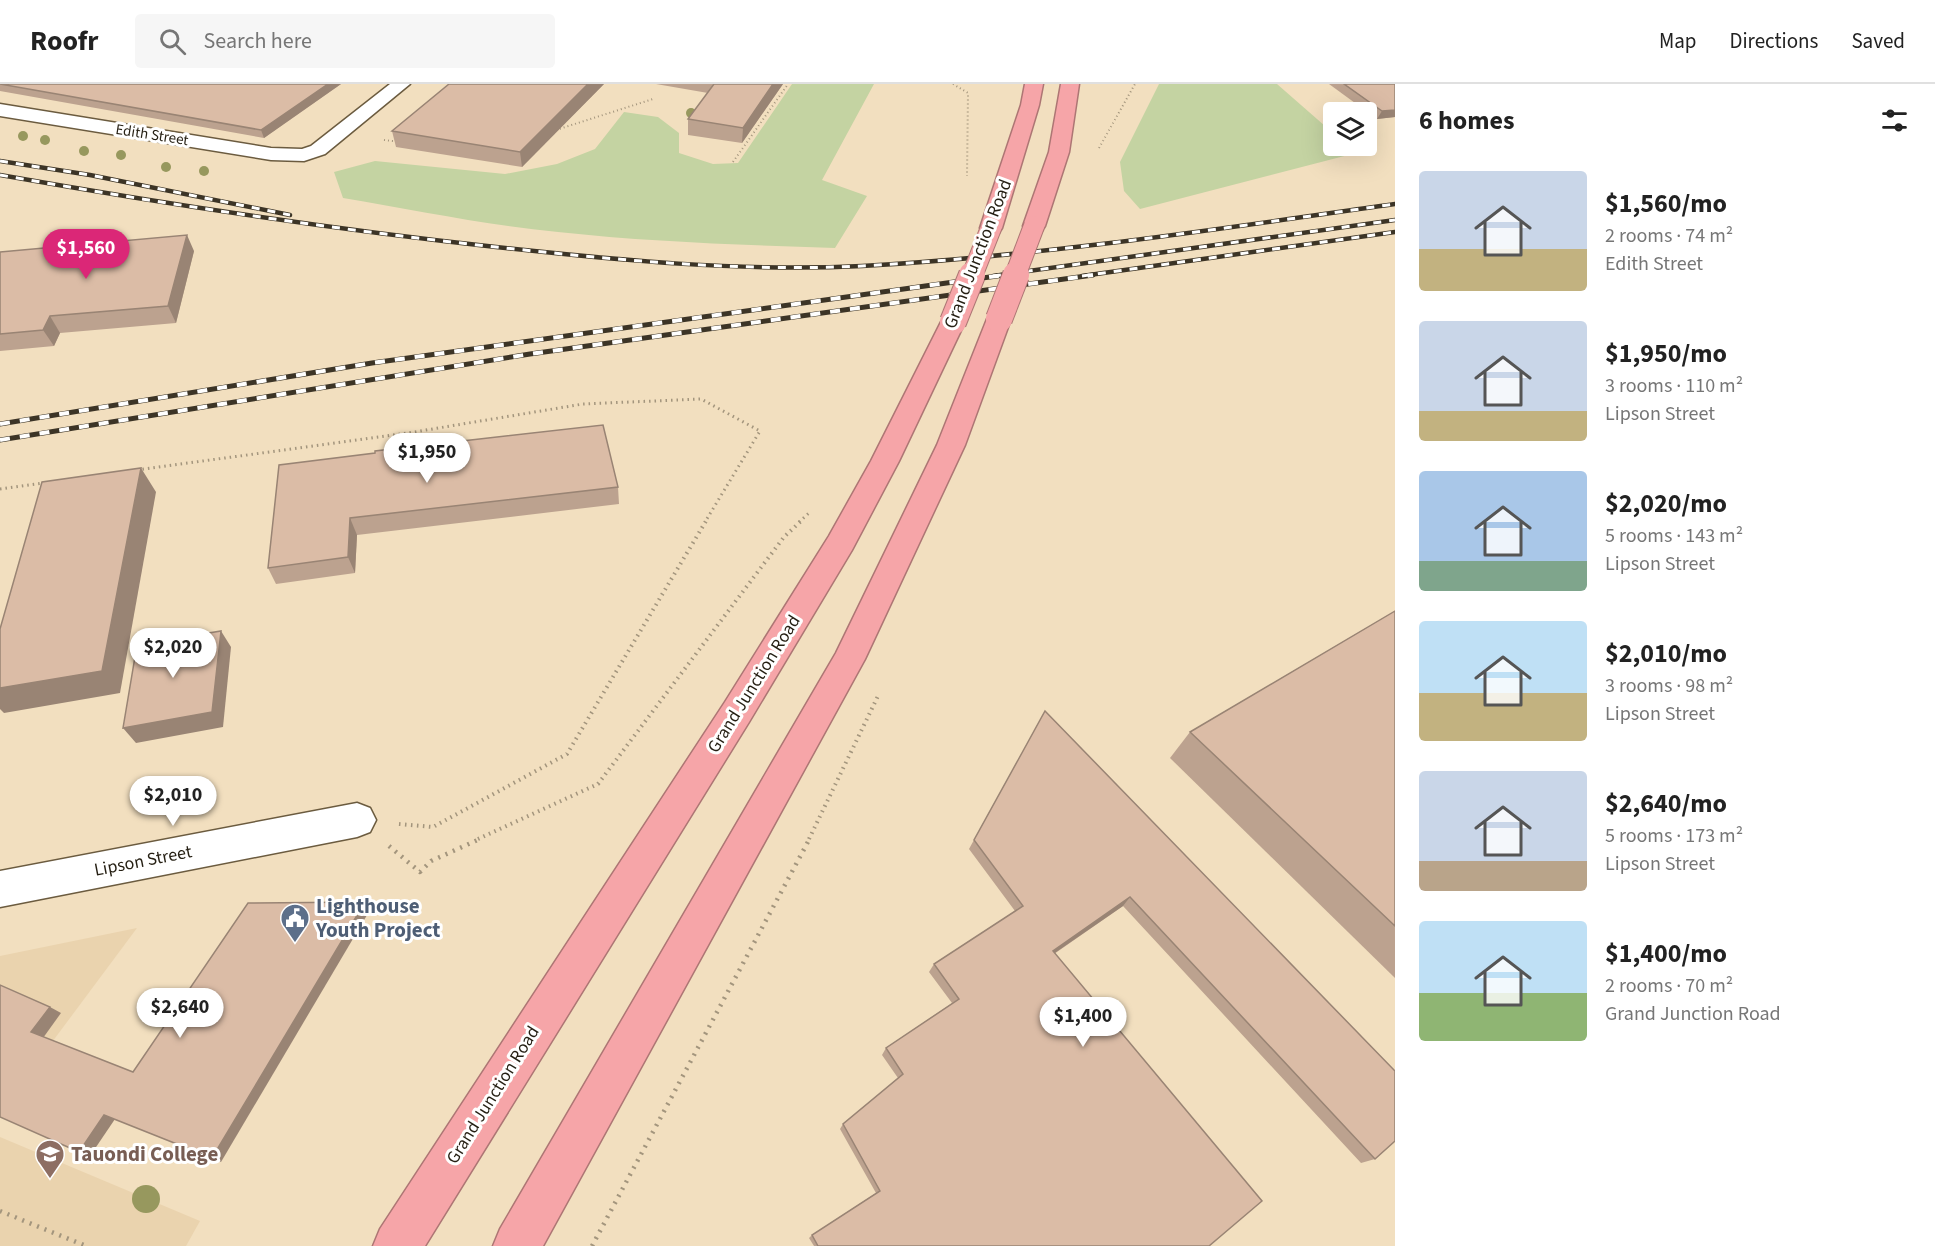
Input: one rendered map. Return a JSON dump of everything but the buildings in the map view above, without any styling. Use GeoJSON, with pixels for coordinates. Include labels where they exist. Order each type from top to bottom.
{"type":"FeatureCollection","features":[{"type":"Feature","properties":{"kind":"highway","name":"Grand Junction Road"},"geometry":{"type":"LineString","coordinates":[[397,1246],[730,723],[835,552],[885,461],[953,322],[991,228],[1030,105],[1034,84]]}},
{"type":"Feature","properties":{"kind":"highway"},"geometry":{"type":"LineString","coordinates":[[517,1246],[849,659],[951,446],[1034,226],[1059,152],[1070,84]]}},
{"type":"Feature","properties":{"kind":"street","name":"Edith Street"},"geometry":{"type":"LineString","coordinates":[[0,110],[271,154],[304,155],[318,150],[401,84]]}},
{"type":"Feature","properties":{"kind":"street","name":"Lipson Street"},"geometry":{"type":"LineString","coordinates":[[0,889],[357,820]]}},
{"type":"Feature","properties":{"kind":"path"},"geometry":{"type":"LineString","coordinates":[[733,162],[788,84]]}},
{"type":"Feature","properties":{"kind":"path"},"geometry":{"type":"LineString","coordinates":[[953,84],[968,93],[967,180]]}},
{"type":"Feature","properties":{"kind":"path"},"geometry":{"type":"LineString","coordinates":[[549,133],[653,99]]}},
{"type":"Feature","properties":{"kind":"path"},"geometry":{"type":"LineString","coordinates":[[382,140],[399,143],[405,137]]}},
{"type":"Feature","properties":{"kind":"path"},"geometry":{"type":"LineString","coordinates":[[128,472],[408,433],[583,404],[701,399],[760,431],[567,754],[433,827],[357,820]]}},
{"type":"Feature","properties":{"kind":"path"},"geometry":{"type":"LineString","coordinates":[[0,489],[47,483]]}},
{"type":"Feature","properties":{"kind":"path"},"geometry":{"type":"LineString","coordinates":[[357,820],[420,872],[431,861],[598,784],[784,537],[818,505]]}},
{"type":"Feature","properties":{"kind":"path"},"geometry":{"type":"LineString","coordinates":[[0,1211],[86,1246]]}},
{"type":"Feature","properties":{"kind":"shaded area"},"geometry":{"type":"Polygon","coordinates":[[[137,928],[0,1112],[0,956],[137,928]]]}},
{"type":"Feature","properties":{"kind":"shaded area","name":"Tauondi College"},"geometry":{"type":"Polygon","coordinates":[[[0,1137],[200,1221],[186,1246],[0,1246],[0,1137]]]}},
{"type":"Feature","properties":{"kind":"green space"},"geometry":{"type":"Polygon","coordinates":[[[792,84],[874,84],[822,180],[867,196],[835,248],[662,241],[531,229],[450,217],[343,198],[334,172],[375,161],[505,174],[557,164],[595,149],[624,112],[658,117],[679,133],[679,153],[713,164],[738,163],[792,84]]]}},
{"type":"Feature","properties":{"kind":"green space"},"geometry":{"type":"Polygon","coordinates":[[[1159,84],[1277,84],[1323,124],[1323,156],[1344,156],[1140,209],[1124,191],[1120,162],[1159,84]]]}},
{"type":"Feature","properties":{"kind":"railway"},"geometry":{"type":"LineString","coordinates":[[0,161],[90,175],[290,215]]}},
{"type":"Feature","properties":{"kind":"railway"},"geometry":{"type":"LineString","coordinates":[[0,175],[248,215],[434,240],[633,260],[770,267],[862,266],[996,256],[1129,241],[1395,204]]}},
{"type":"Feature","properties":{"kind":"railway"},"geometry":{"type":"LineString","coordinates":[[993,276],[1395,220]]}},
{"type":"Feature","properties":{"kind":"railway"},"geometry":{"type":"LineString","coordinates":[[1082,276],[1395,232]]}},
{"type":"Feature","properties":{"kind":"railway"},"geometry":{"type":"LineString","coordinates":[[0,424],[372,363],[1004,275]]}},
{"type":"Feature","properties":{"kind":"railway"},"geometry":{"type":"LineString","coordinates":[[0,440],[530,354],[1093,275]]}},
{"type":"Feature","properties":{"kind":"place","name":"Lighthouse Youth Project"},"geometry":{"type":"Point","coordinates":[295,944]}},
{"type":"Feature","properties":{"kind":"place","name":"Tauondi College"},"geometry":{"type":"Point","coordinates":[50,1180]}}]}
